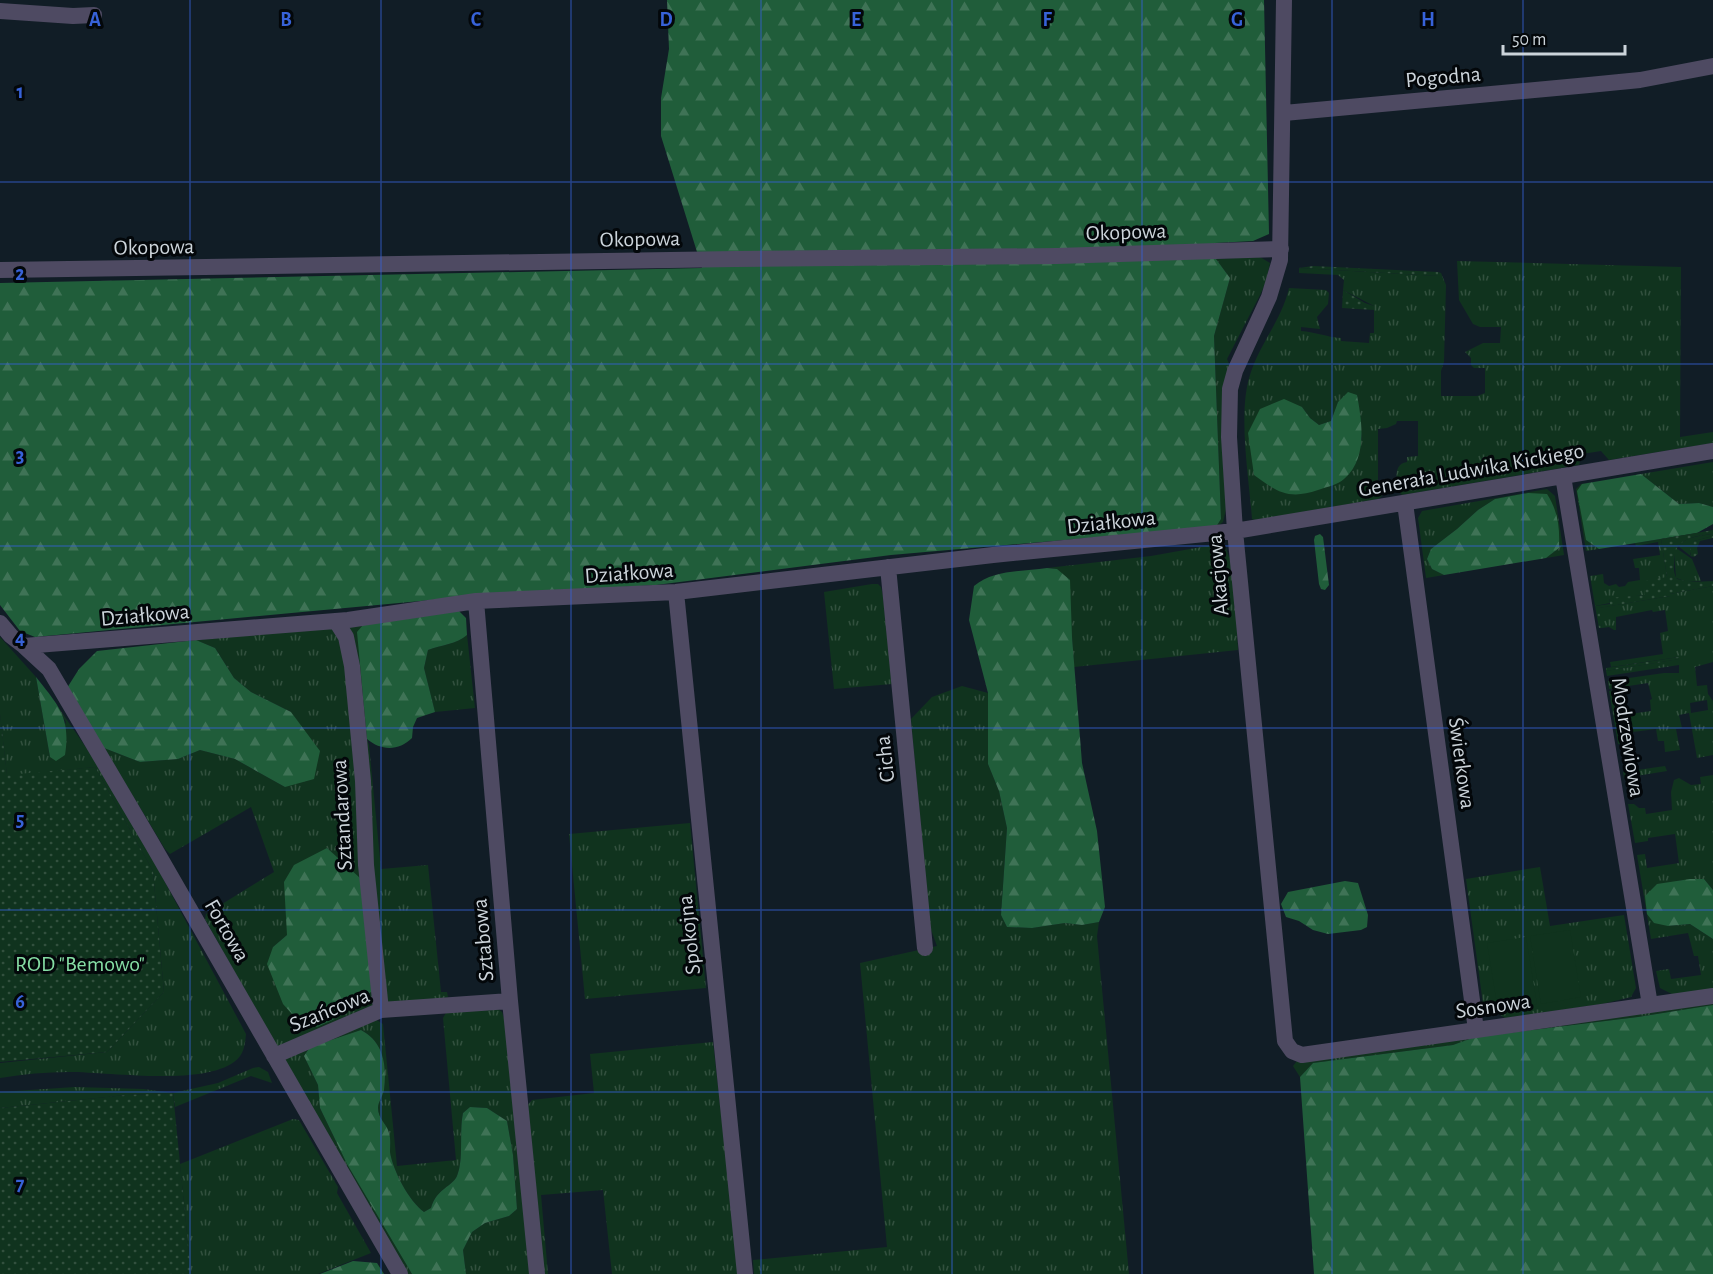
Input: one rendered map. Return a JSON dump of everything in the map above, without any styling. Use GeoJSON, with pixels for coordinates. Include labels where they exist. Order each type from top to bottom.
{"type":"FeatureCollection","features":[{"type":"Feature","properties":{"kind":"street","name":"Akacjowa"},"geometry":{"type":"LineString","coordinates":[[1284,0],[1280,261],[1269,297],[1234,370],[1230,389],[1229,437],[1235,531],[1286,1041]]}},
{"type":"Feature","properties":{"kind":"street"},"geometry":{"type":"LineString","coordinates":[[0,11],[73,16],[94,15]]}},
{"type":"Feature","properties":{"kind":"street","name":"Pogodna"},"geometry":{"type":"LineString","coordinates":[[1284,113],[1640,80],[1713,66]]}},
{"type":"Feature","properties":{"kind":"street","name":"Okopowa"},"geometry":{"type":"LineString","coordinates":[[0,270],[1057,256],[1281,249]]}},
{"type":"Feature","properties":{"kind":"street","name":"Generała Ludwika Kickiego"},"geometry":{"type":"LineString","coordinates":[[1235,531],[1713,451]]}},
{"type":"Feature","properties":{"kind":"street","name":"Modrzewiowa"},"geometry":{"type":"LineString","coordinates":[[1563,476],[1650,1005]]}},
{"type":"Feature","properties":{"kind":"street","name":"Świerkowa"},"geometry":{"type":"LineString","coordinates":[[1405,503],[1476,1030]]}},
{"type":"Feature","properties":{"kind":"street","name":"Działkowa"},"geometry":{"type":"LineString","coordinates":[[24,646],[336,621],[476,601],[675,592],[1235,531]]}},
{"type":"Feature","properties":{"kind":"street","name":"Cicha"},"geometry":{"type":"LineString","coordinates":[[888,567],[925,948]]}},
{"type":"Feature","properties":{"kind":"street","name":"Spokojna"},"geometry":{"type":"LineString","coordinates":[[675,592],[746,1274]]}},
{"type":"Feature","properties":{"kind":"street","name":"Sztabowa"},"geometry":{"type":"LineString","coordinates":[[476,601],[510,1001],[537,1274]]}},
{"type":"Feature","properties":{"kind":"street","name":"Sztandarowa"},"geometry":{"type":"LineString","coordinates":[[336,621],[346,637],[352,666],[363,781],[366,865],[381,1010]]}},
{"type":"Feature","properties":{"kind":"street","name":"Fortowa"},"geometry":{"type":"LineString","coordinates":[[0,623],[11,636],[49,669],[400,1274]]}},
{"type":"Feature","properties":{"kind":"street","name":"Sosnowa"},"geometry":{"type":"LineString","coordinates":[[1286,1041],[1292,1051],[1302,1055],[1713,996]]}},
{"type":"Feature","properties":{"kind":"street","name":"Szańcowa"},"geometry":{"type":"LineString","coordinates":[[274,1056],[381,1010],[510,1001]]}},
{"type":"Feature","properties":{"kind":"green space"},"geometry":{"type":"Polygon","coordinates":[[[667,0],[1264,0],[1269,234],[1253,241],[1215,243],[1216,259],[1230,278],[1214,336],[1221,519],[1216,527],[891,555],[656,585],[474,596],[35,637],[20,631],[0,605],[0,283],[702,268],[661,136],[661,98],[669,49],[667,0]]]}},
{"type":"Feature","properties":{"kind":"green space"},"geometry":{"type":"Polygon","coordinates":[[[1260,257],[1270,263],[1266,282],[1227,359],[1230,366],[1226,509],[1223,522],[1216,527],[1221,519],[1214,336],[1230,278],[1216,259],[1260,257]]]}},
{"type":"Feature","properties":{"kind":"green space"},"geometry":{"type":"Polygon","coordinates":[[[1457,261],[1681,267],[1680,437],[1713,432],[1713,443],[1609,460],[1601,451],[1582,454],[1579,465],[1402,495],[1397,490],[1397,473],[1400,466],[1407,462],[1407,457],[1418,456],[1418,421],[1397,421],[1396,424],[1387,428],[1378,429],[1378,488],[1383,487],[1382,496],[1378,499],[1252,519],[1244,424],[1247,388],[1255,361],[1282,310],[1289,288],[1326,290],[1329,293],[1328,304],[1317,317],[1320,329],[1301,327],[1301,331],[1341,338],[1341,341],[1369,343],[1370,333],[1374,333],[1374,306],[1343,290],[1344,280],[1338,275],[1299,273],[1299,268],[1438,276],[1438,272],[1441,273],[1446,285],[1441,396],[1477,396],[1485,393],[1485,368],[1474,368],[1471,365],[1471,358],[1465,352],[1483,343],[1500,343],[1501,327],[1480,327],[1473,324],[1459,300],[1457,261]],[[1357,395],[1338,402],[1331,421],[1319,425],[1302,407],[1260,409],[1362,440],[1357,395]]]}},
{"type":"Feature","properties":{"kind":"green space"},"geometry":{"type":"Polygon","coordinates":[[[1313,266],[1438,272],[1438,276],[1299,268],[1313,266]]]}},
{"type":"Feature","properties":{"kind":"green space"},"geometry":{"type":"Polygon","coordinates":[[[1343,290],[1374,306],[1374,310],[1342,308],[1343,290]]]}},
{"type":"Feature","properties":{"kind":"green space"},"geometry":{"type":"Polygon","coordinates":[[[1348,392],[1357,395],[1361,439],[1357,461],[1344,479],[1308,493],[1291,494],[1277,490],[1254,475],[1248,433],[1260,409],[1284,399],[1302,407],[1319,425],[1331,421],[1338,402],[1348,392]]]}},
{"type":"Feature","properties":{"kind":"green space"},"geometry":{"type":"Polygon","coordinates":[[[1713,462],[1713,507],[1699,503],[1679,504],[1641,474],[1713,462]]]}},
{"type":"Feature","properties":{"kind":"green space"},"geometry":{"type":"Polygon","coordinates":[[[1641,474],[1679,504],[1699,503],[1713,507],[1713,524],[1697,533],[1599,549],[1586,540],[1577,491],[1582,484],[1641,474]]]}},
{"type":"Feature","properties":{"kind":"green space"},"geometry":{"type":"Polygon","coordinates":[[[1609,479],[1582,484],[1586,540],[1599,549],[1586,551],[1576,489],[1581,484],[1609,479]]]}},
{"type":"Feature","properties":{"kind":"green space"},"geometry":{"type":"Polygon","coordinates":[[[1547,489],[1555,496],[1564,555],[1546,558],[1559,548],[1528,493],[1495,499],[1431,549],[1427,559],[1432,569],[1444,575],[1426,578],[1418,518],[1422,511],[1547,489]]]}},
{"type":"Feature","properties":{"kind":"green space"},"geometry":{"type":"Polygon","coordinates":[[[1528,493],[1547,494],[1551,500],[1558,520],[1559,548],[1546,558],[1444,575],[1432,569],[1427,559],[1431,549],[1478,510],[1495,499],[1528,493]]]}},
{"type":"Feature","properties":{"kind":"green space"},"geometry":{"type":"Polygon","coordinates":[[[1713,530],[1713,534],[1693,537],[1682,543],[1675,553],[1674,568],[1677,579],[1692,582],[1713,581],[1713,586],[1599,608],[1602,628],[1599,628],[1595,606],[1610,604],[1609,598],[1645,595],[1643,581],[1667,577],[1661,539],[1713,530]]]}},
{"type":"Feature","properties":{"kind":"green space"},"geometry":{"type":"Polygon","coordinates":[[[1320,534],[1323,537],[1329,585],[1325,590],[1321,589],[1319,584],[1314,540],[1315,536],[1320,534]]]}},
{"type":"Feature","properties":{"kind":"green space"},"geometry":{"type":"Polygon","coordinates":[[[1713,534],[1713,536],[1694,541],[1690,554],[1692,557],[1678,546],[1690,538],[1713,534]]]}},
{"type":"Feature","properties":{"kind":"green space"},"geometry":{"type":"Polygon","coordinates":[[[1713,536],[1713,538],[1700,541],[1697,548],[1698,554],[1691,556],[1690,550],[1694,541],[1713,536]]]}},
{"type":"Feature","properties":{"kind":"green space"},"geometry":{"type":"Polygon","coordinates":[[[1661,539],[1667,577],[1645,595],[1609,599],[1610,603],[1595,606],[1590,576],[1603,574],[1604,583],[1609,586],[1616,584],[1619,587],[1625,586],[1628,582],[1640,580],[1639,568],[1635,568],[1633,559],[1660,555],[1658,542],[1636,546],[1635,543],[1661,539]]]}},
{"type":"Feature","properties":{"kind":"green space"},"geometry":{"type":"Polygon","coordinates":[[[1218,544],[1226,548],[1229,557],[1233,556],[1238,650],[1074,667],[1072,637],[1057,569],[1047,568],[1151,556],[1218,544]]]}},
{"type":"Feature","properties":{"kind":"green space"},"geometry":{"type":"Polygon","coordinates":[[[1676,548],[1692,559],[1701,581],[1688,582],[1676,578],[1674,553],[1676,548]]]}},
{"type":"Feature","properties":{"kind":"green space"},"geometry":{"type":"Polygon","coordinates":[[[1047,568],[1057,569],[1070,580],[1082,763],[1097,831],[1105,907],[1099,922],[1082,925],[1065,923],[1032,928],[1007,927],[1001,915],[1007,828],[999,791],[988,764],[988,693],[969,620],[974,586],[999,574],[1047,568]]]}},
{"type":"Feature","properties":{"kind":"green space"},"geometry":{"type":"Polygon","coordinates":[[[878,584],[881,587],[883,596],[892,684],[834,689],[824,592],[878,584]]]}},
{"type":"Feature","properties":{"kind":"green space"},"geometry":{"type":"Polygon","coordinates":[[[1713,586],[1713,662],[1695,667],[1697,686],[1707,685],[1708,694],[1713,701],[1713,755],[1697,758],[1689,713],[1679,715],[1682,728],[1676,729],[1680,750],[1665,752],[1664,741],[1658,741],[1656,729],[1625,733],[1626,743],[1618,744],[1609,691],[1623,689],[1625,701],[1621,702],[1623,715],[1651,711],[1650,700],[1652,699],[1648,683],[1609,689],[1608,681],[1679,673],[1679,665],[1607,676],[1606,671],[1679,659],[1679,657],[1611,667],[1610,662],[1663,654],[1660,633],[1668,631],[1665,610],[1653,612],[1652,610],[1616,617],[1616,630],[1614,630],[1609,627],[1602,628],[1598,608],[1670,596],[1670,594],[1713,586]],[[1707,700],[1690,703],[1691,713],[1708,710],[1707,700]]]}},
{"type":"Feature","properties":{"kind":"green space"},"geometry":{"type":"Polygon","coordinates":[[[459,611],[466,618],[467,635],[454,642],[428,650],[424,668],[435,712],[417,718],[412,738],[401,745],[390,748],[372,743],[367,739],[357,632],[363,625],[459,611]]]}},
{"type":"Feature","properties":{"kind":"green space"},"geometry":{"type":"Polygon","coordinates":[[[363,625],[367,739],[381,869],[428,865],[441,992],[447,992],[448,997],[283,1047],[276,1046],[205,919],[206,914],[274,872],[251,807],[170,854],[104,748],[140,762],[178,759],[200,750],[235,759],[285,787],[291,712],[251,692],[234,678],[215,648],[196,640],[363,625]],[[327,848],[287,921],[287,935],[273,947],[283,1004],[337,858],[327,848]]]}},
{"type":"Feature","properties":{"kind":"green space"},"geometry":{"type":"Polygon","coordinates":[[[467,635],[475,708],[435,712],[424,668],[428,650],[454,642],[467,635]]]}},
{"type":"Feature","properties":{"kind":"green space"},"geometry":{"type":"Polygon","coordinates":[[[0,637],[36,677],[50,757],[66,722],[51,697],[127,811],[246,1034],[242,1053],[234,1062],[200,1074],[178,1076],[60,1072],[0,1078],[0,1063],[107,1052],[164,992],[153,871],[95,767],[7,776],[0,714],[0,637]]]}},
{"type":"Feature","properties":{"kind":"green space"},"geometry":{"type":"Polygon","coordinates":[[[196,640],[215,648],[234,678],[251,692],[291,712],[320,751],[314,779],[285,787],[235,759],[200,750],[178,759],[140,762],[104,748],[67,688],[79,669],[97,651],[196,640]]]}},
{"type":"Feature","properties":{"kind":"green space"},"geometry":{"type":"Polygon","coordinates":[[[1679,657],[1680,659],[1606,671],[1606,668],[1679,657]]]}},
{"type":"Feature","properties":{"kind":"green space"},"geometry":{"type":"Polygon","coordinates":[[[36,677],[56,704],[64,721],[65,755],[56,761],[50,757],[36,677]]]}},
{"type":"Feature","properties":{"kind":"green space"},"geometry":{"type":"Polygon","coordinates":[[[962,686],[988,693],[988,764],[999,791],[1007,828],[1001,915],[1007,927],[1032,928],[1065,923],[1082,925],[1099,922],[1097,936],[1129,1274],[754,1274],[753,1260],[887,1247],[860,963],[937,946],[930,927],[911,719],[932,697],[962,686]]]}},
{"type":"Feature","properties":{"kind":"green space","name":"ROD \"Bemowo\""},"geometry":{"type":"Polygon","coordinates":[[[0,713],[7,775],[95,767],[153,871],[164,992],[107,1052],[0,1062],[0,713]]]}},
{"type":"Feature","properties":{"kind":"green space"},"geometry":{"type":"Polygon","coordinates":[[[1665,766],[1667,771],[1624,778],[1623,772],[1665,766]]]}},
{"type":"Feature","properties":{"kind":"green space"},"geometry":{"type":"Polygon","coordinates":[[[1713,775],[1713,890],[1704,879],[1676,881],[1668,926],[1690,924],[1713,939],[1713,990],[1674,995],[1660,988],[1656,971],[1669,969],[1671,979],[1701,975],[1698,956],[1694,956],[1688,933],[1651,939],[1637,855],[1645,854],[1647,868],[1679,863],[1675,834],[1648,838],[1648,841],[1635,843],[1628,804],[1645,808],[1646,814],[1672,810],[1671,792],[1674,780],[1679,778],[1691,785],[1701,784],[1700,777],[1713,775]]]}},
{"type":"Feature","properties":{"kind":"green space"},"geometry":{"type":"Polygon","coordinates":[[[690,823],[706,988],[585,999],[569,834],[690,823]]]}},
{"type":"Feature","properties":{"kind":"green space"},"geometry":{"type":"Polygon","coordinates":[[[327,848],[360,878],[372,991],[337,1018],[317,1027],[301,1024],[283,1004],[267,964],[273,947],[287,935],[284,882],[294,865],[327,848]]]}},
{"type":"Feature","properties":{"kind":"green space"},"geometry":{"type":"Polygon","coordinates":[[[1540,867],[1550,926],[1624,915],[1636,988],[1631,997],[1602,1004],[1505,1018],[1483,1004],[1466,879],[1540,867]]]}},
{"type":"Feature","properties":{"kind":"green space"},"geometry":{"type":"Polygon","coordinates":[[[1704,879],[1713,890],[1713,939],[1690,924],[1668,926],[1654,923],[1647,914],[1645,896],[1657,884],[1704,879]]]}},
{"type":"Feature","properties":{"kind":"green space"},"geometry":{"type":"Polygon","coordinates":[[[1345,881],[1358,883],[1368,915],[1367,927],[1361,930],[1328,934],[1313,930],[1299,921],[1286,917],[1281,904],[1288,892],[1345,881]]]}},
{"type":"Feature","properties":{"kind":"green space"},"geometry":{"type":"Polygon","coordinates":[[[1570,930],[1581,997],[1541,1004],[1530,936],[1570,930]]]}},
{"type":"Feature","properties":{"kind":"green space"},"geometry":{"type":"Polygon","coordinates":[[[1526,937],[1537,1004],[1498,1010],[1487,943],[1526,937]]]}},
{"type":"Feature","properties":{"kind":"green space"},"geometry":{"type":"Polygon","coordinates":[[[1713,1001],[1713,1005],[1638,1017],[1475,1037],[1453,1045],[1313,1063],[1300,1077],[1293,1066],[1297,1061],[1713,1001]]]}},
{"type":"Feature","properties":{"kind":"green space"},"geometry":{"type":"Polygon","coordinates":[[[1713,1005],[1713,1274],[1314,1274],[1300,1077],[1313,1063],[1453,1045],[1475,1037],[1638,1017],[1713,1005]]]}},
{"type":"Feature","properties":{"kind":"green space"},"geometry":{"type":"Polygon","coordinates":[[[495,1007],[502,1012],[505,1021],[534,1274],[466,1274],[463,1250],[472,1232],[485,1223],[509,1216],[517,1209],[513,1155],[507,1121],[487,1108],[470,1107],[463,1113],[457,1176],[437,1196],[431,1208],[424,1212],[407,1193],[398,1176],[390,1152],[389,1133],[378,1112],[384,1090],[385,1072],[382,1056],[375,1041],[361,1030],[310,1047],[304,1056],[318,1085],[320,1108],[347,1164],[412,1274],[405,1274],[284,1060],[286,1055],[375,1019],[383,1024],[397,1166],[456,1160],[443,1018],[447,1011],[495,1007]]]}},
{"type":"Feature","properties":{"kind":"green space"},"geometry":{"type":"Polygon","coordinates":[[[361,1030],[375,1041],[384,1064],[385,1081],[378,1112],[389,1133],[394,1168],[407,1193],[424,1212],[431,1208],[437,1196],[457,1176],[463,1113],[470,1107],[487,1108],[507,1121],[513,1155],[517,1209],[509,1216],[485,1223],[472,1232],[463,1250],[466,1274],[412,1274],[347,1164],[320,1108],[318,1085],[304,1056],[310,1047],[361,1030]]]}},
{"type":"Feature","properties":{"kind":"green space"},"geometry":{"type":"Polygon","coordinates":[[[713,1042],[739,1274],[612,1274],[603,1190],[541,1195],[548,1274],[544,1274],[526,1107],[532,1100],[594,1093],[590,1054],[713,1042]]]}},
{"type":"Feature","properties":{"kind":"green space"},"geometry":{"type":"Polygon","coordinates":[[[259,1067],[268,1072],[272,1083],[251,1076],[175,1107],[173,1093],[218,1083],[259,1067]]]}},
{"type":"Feature","properties":{"kind":"green space"},"geometry":{"type":"Polygon","coordinates":[[[75,1087],[143,1089],[173,1093],[126,1095],[0,1108],[0,1092],[75,1087]]]}},
{"type":"Feature","properties":{"kind":"green space"},"geometry":{"type":"Polygon","coordinates":[[[173,1093],[191,1274],[0,1274],[0,1108],[126,1095],[173,1093]]]}},
{"type":"Feature","properties":{"kind":"green space"},"geometry":{"type":"Polygon","coordinates":[[[293,1119],[299,1120],[338,1187],[337,1193],[371,1253],[318,1274],[191,1274],[180,1164],[293,1119]]]}},
{"type":"Feature","properties":{"kind":"green space"},"geometry":{"type":"Polygon","coordinates":[[[353,1261],[377,1263],[384,1274],[320,1274],[353,1261]]]}}]}
